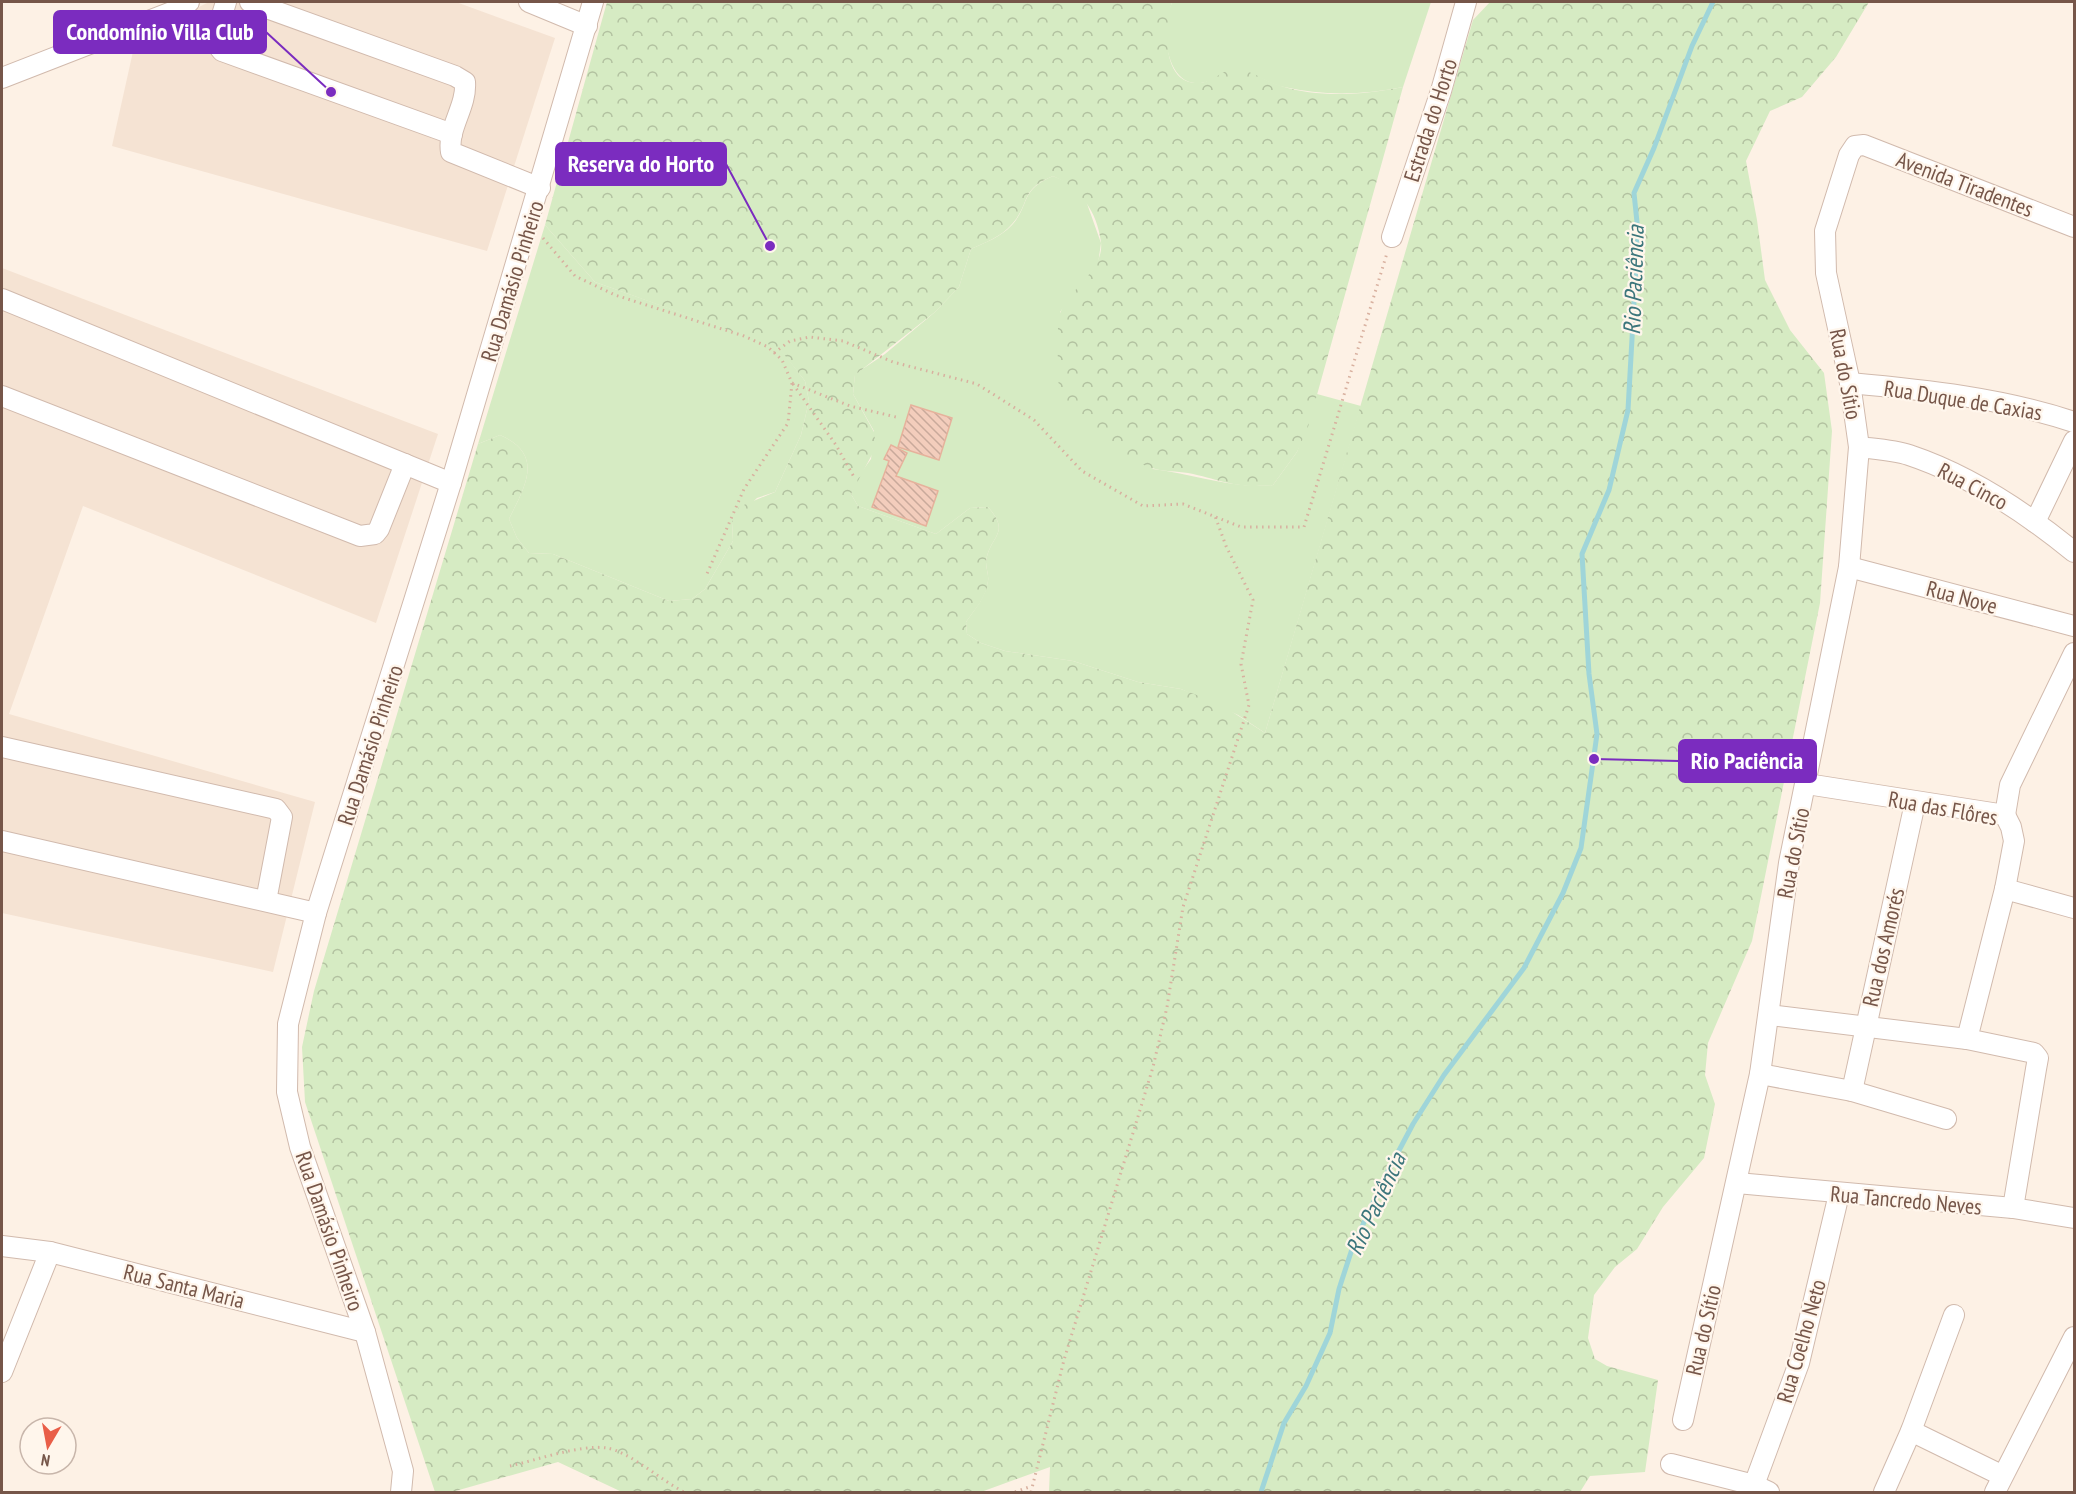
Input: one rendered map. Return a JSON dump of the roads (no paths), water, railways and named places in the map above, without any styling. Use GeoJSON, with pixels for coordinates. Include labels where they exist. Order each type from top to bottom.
{"type":"FeatureCollection","features":[{"type":"Feature","properties":{"kind":"street"},"geometry":{"type":"LineString","coordinates":[[2,78],[182,8],[189,2]]}},
{"type":"Feature","properties":{"kind":"street"},"geometry":{"type":"LineString","coordinates":[[226,2],[214,41],[222,51],[452,134]]}},
{"type":"Feature","properties":{"kind":"street"},"geometry":{"type":"LineString","coordinates":[[250,2],[465,82],[466,94],[449,142],[451,152],[540,188]]}},
{"type":"Feature","properties":{"kind":"street"},"geometry":{"type":"LineString","coordinates":[[529,2],[587,26]]}},
{"type":"Feature","properties":{"kind":"street","name":"Rua Damásio Pinheiro"},"geometry":{"type":"LineString","coordinates":[[401,1492],[404,1471],[365,1332],[300,1147],[287,1092],[288,1024],[316,913],[451,483],[531,219],[593,2]]}},
{"type":"Feature","properties":{"kind":"street","name":"Estrada do Horto"},"geometry":{"type":"LineString","coordinates":[[1392,237],[1441,91],[1466,2]]}},
{"type":"Feature","properties":{"kind":"street","name":"Avenida Tiradentes"},"geometry":{"type":"LineString","coordinates":[[1856,146],[1864,145],[2074,227]]}},
{"type":"Feature","properties":{"kind":"street","name":"Rua do Sítio"},"geometry":{"type":"LineString","coordinates":[[1683,1420],[1760,1074],[1770,1016],[1789,863],[1807,784],[1849,567],[1859,447],[1850,383],[1826,273],[1825,231],[1849,155],[1856,146]]}},
{"type":"Feature","properties":{"kind":"street"},"geometry":{"type":"LineString","coordinates":[[2,300],[451,483]]}},
{"type":"Feature","properties":{"kind":"street","name":"Rua Duque de Caxias"},"geometry":{"type":"LineString","coordinates":[[1850,383],[1938,392],[2046,412],[2074,422]]}},
{"type":"Feature","properties":{"kind":"street"},"geometry":{"type":"LineString","coordinates":[[2,396],[360,536],[375,534],[379,530],[405,464]]}},
{"type":"Feature","properties":{"kind":"street"},"geometry":{"type":"LineString","coordinates":[[2036,522],[2074,441]]}},
{"type":"Feature","properties":{"kind":"street","name":"Rua Cinco"},"geometry":{"type":"LineString","coordinates":[[1859,447],[1907,454],[1955,474],[2036,522],[2074,552]]}},
{"type":"Feature","properties":{"kind":"street","name":"Rua Nove"},"geometry":{"type":"LineString","coordinates":[[1849,567],[2074,626]]}},
{"type":"Feature","properties":{"kind":"street"},"geometry":{"type":"LineString","coordinates":[[2005,815],[2010,785],[2074,653]]}},
{"type":"Feature","properties":{"kind":"street"},"geometry":{"type":"LineString","coordinates":[[2,747],[276,809],[282,817],[266,901]]}},
{"type":"Feature","properties":{"kind":"street","name":"Rua das Flôres"},"geometry":{"type":"LineString","coordinates":[[1807,784],[1915,803],[2005,815],[2014,841],[2006,889],[1967,1039]]}},
{"type":"Feature","properties":{"kind":"street","name":"Rua dos Amorés"},"geometry":{"type":"LineString","coordinates":[[1852,1091],[1915,803]]}},
{"type":"Feature","properties":{"kind":"street"},"geometry":{"type":"LineString","coordinates":[[2,841],[316,913]]}},
{"type":"Feature","properties":{"kind":"street"},"geometry":{"type":"LineString","coordinates":[[2006,889],[2074,908]]}},
{"type":"Feature","properties":{"kind":"street"},"geometry":{"type":"LineString","coordinates":[[1770,1016],[1865,1025],[1967,1039],[2034,1053],[2038,1058],[2013,1208]]}},
{"type":"Feature","properties":{"kind":"street"},"geometry":{"type":"LineString","coordinates":[[1760,1074],[1852,1091],[1947,1119]]}},
{"type":"Feature","properties":{"kind":"street","name":"Rua Tancredo Neves"},"geometry":{"type":"LineString","coordinates":[[1737,1184],[2013,1208],[2074,1218]]}},
{"type":"Feature","properties":{"kind":"street","name":"Rua Coelho Neto"},"geometry":{"type":"LineString","coordinates":[[1761,1489],[1799,1363],[1839,1194]]}},
{"type":"Feature","properties":{"kind":"street","name":"Rua Santa Maria"},"geometry":{"type":"LineString","coordinates":[[2,1246],[50,1252],[365,1332]]}},
{"type":"Feature","properties":{"kind":"street"},"geometry":{"type":"LineString","coordinates":[[2,1372],[50,1252]]}},
{"type":"Feature","properties":{"kind":"street"},"geometry":{"type":"LineString","coordinates":[[1884,1492],[1911,1431],[1954,1315]]}},
{"type":"Feature","properties":{"kind":"street"},"geometry":{"type":"LineString","coordinates":[[1911,1431],[1998,1484],[2074,1337]]}},
{"type":"Feature","properties":{"kind":"street"},"geometry":{"type":"LineString","coordinates":[[1671,1464],[1761,1489]]}},
{"type":"Feature","properties":{"kind":"street"},"geometry":{"type":"LineString","coordinates":[[404,1471],[412,1492]]}},
{"type":"Feature","properties":{"kind":"waterway","name":"Rio Paciência"},"geometry":{"type":"LineString","coordinates":[[1261,1492],[1284,1423],[1306,1386],[1330,1333],[1339,1289],[1353,1246],[1386,1175],[1413,1124],[1444,1075],[1524,968],[1563,893],[1581,848],[1597,734],[1589,674],[1582,554],[1609,490],[1628,410],[1638,232],[1634,193],[1654,148],[1692,46],[1713,2]]}},
{"type":"Feature","properties":{"kind":"place","name":"Condomínio Villa Club"},"geometry":{"type":"Point","coordinates":[331,92]}},
{"type":"Feature","properties":{"kind":"place","name":"Reserva do Horto"},"geometry":{"type":"Point","coordinates":[770,246]}},
{"type":"Feature","properties":{"kind":"place","name":"Rio Paciência"},"geometry":{"type":"Point","coordinates":[1594,759]}}]}
